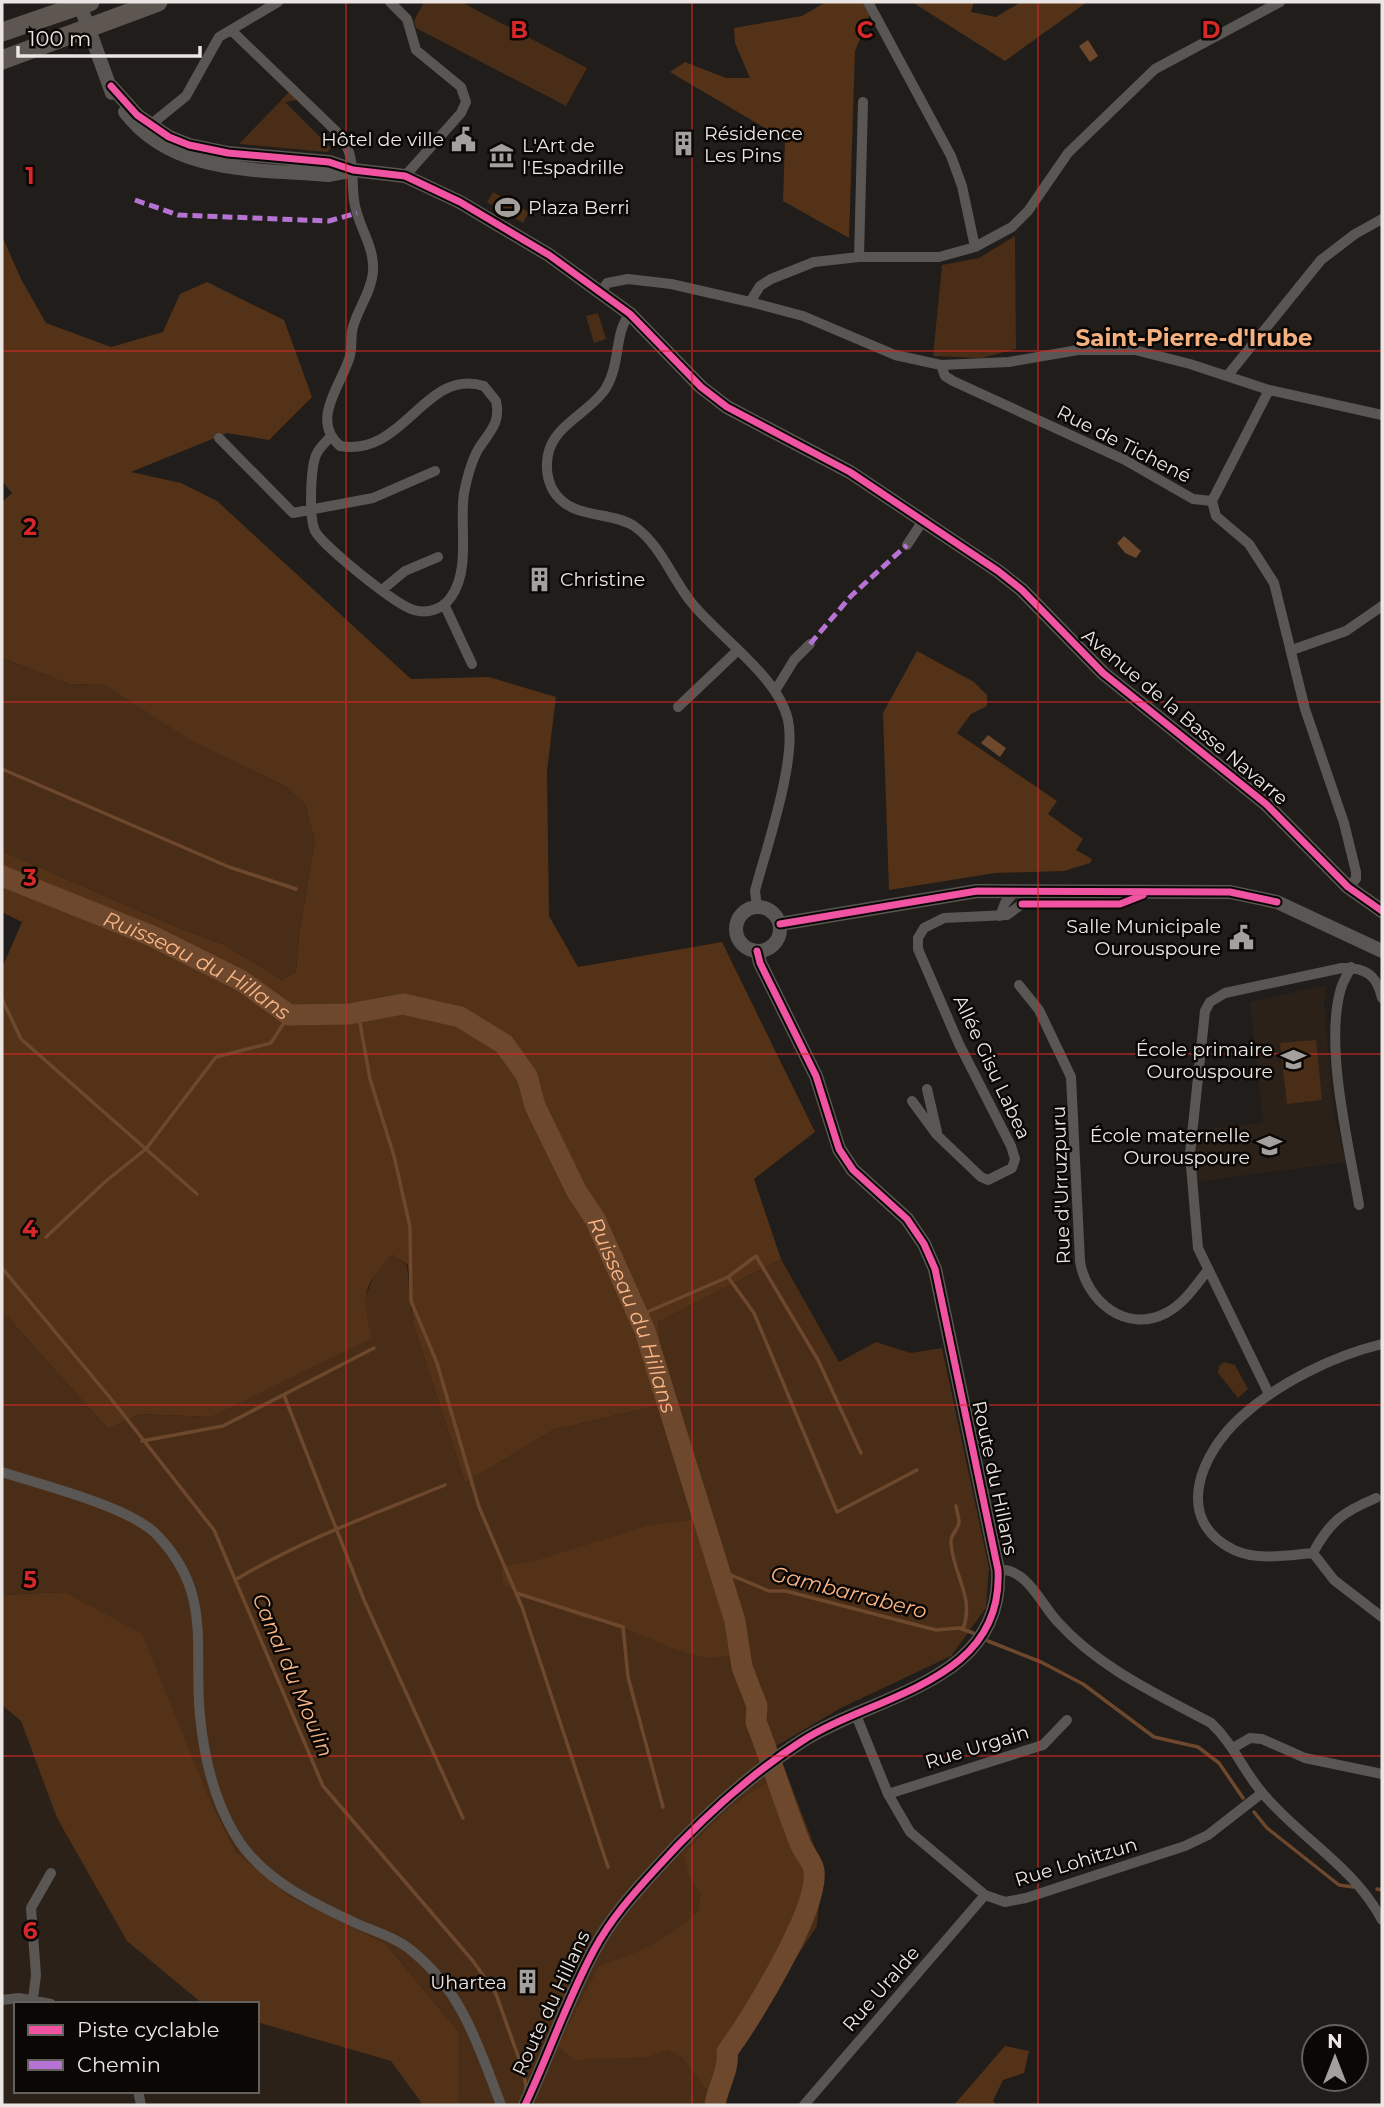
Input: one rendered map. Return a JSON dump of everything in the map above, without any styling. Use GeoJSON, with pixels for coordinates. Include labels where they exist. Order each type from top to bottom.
{"type":"FeatureCollection","features":[{"type":"Feature","properties":{"kind":"highway"},"geometry":{"type":"LineString","coordinates":[[2,32],[90,2]]}},
{"type":"Feature","properties":{"kind":"highway"},"geometry":{"type":"LineString","coordinates":[[2,60],[158,2]]}},
{"type":"Feature","properties":{"kind":"street","name":"Avenue de la Basse Navarre"},"geometry":{"type":"LineString","coordinates":[[79,2],[115,93],[138,130],[154,142],[196,161],[220,165],[328,175],[353,170]]}},
{"type":"Feature","properties":{"kind":"street"},"geometry":{"type":"LineString","coordinates":[[154,142],[153,125],[178,106],[198,80],[219,37],[278,2]]}},
{"type":"Feature","properties":{"kind":"street"},"geometry":{"type":"LineString","coordinates":[[390,2],[407,19],[416,50],[461,88],[465,95],[461,113],[405,176]]}},
{"type":"Feature","properties":{"kind":"street"},"geometry":{"type":"LineString","coordinates":[[868,2],[951,156],[962,186],[975,247]]}},
{"type":"Feature","properties":{"kind":"street"},"geometry":{"type":"LineString","coordinates":[[750,302],[760,286],[771,279],[814,262],[859,257],[939,257],[975,247],[1012,227],[1028,211],[1068,153],[1155,69],[1280,2]]}},
{"type":"Feature","properties":{"kind":"street"},"geometry":{"type":"LineString","coordinates":[[232,31],[348,145],[353,170],[354,200],[371,247],[373,272],[370,290],[352,330],[351,356],[327,415],[326,428],[331,437],[340,446],[368,445],[400,429],[431,398],[460,383],[484,386],[496,401],[496,424],[479,447],[467,477],[459,580],[444,604],[430,611],[411,610],[382,590],[316,534],[312,521],[314,460],[318,450],[331,437]]}},
{"type":"Feature","properties":{"kind":"street","name":"Avenue de la Basse Navarre"},"geometry":{"type":"LineString","coordinates":[[115,93],[137,115],[169,137],[207,150],[329,162],[353,170],[405,176],[460,202],[602,291],[630,314],[701,387],[727,407],[850,471],[924,519],[1022,590],[1103,673],[1266,804],[1348,887],[1382,911]]}},
{"type":"Feature","properties":{"kind":"street"},"geometry":{"type":"LineString","coordinates":[[859,257],[863,102]]}},
{"type":"Feature","properties":{"kind":"street"},"geometry":{"type":"LineString","coordinates":[[1228,375],[1321,260],[1355,234],[1382,219]]}},
{"type":"Feature","properties":{"kind":"street","name":"Rue de Tichené"},"geometry":{"type":"LineString","coordinates":[[602,291],[613,280],[671,284],[803,316],[895,355],[941,365],[946,376],[953,381],[1125,460],[1193,499],[1213,503]]}},
{"type":"Feature","properties":{"kind":"street"},"geometry":{"type":"LineString","coordinates":[[630,314],[621,327],[619,355],[604,390],[567,426],[550,448],[547,465],[550,484],[567,505],[617,518],[644,535],[690,601],[775,691],[789,722],[790,747],[755,891],[757,907]]}},
{"type":"Feature","properties":{"kind":"street"},"geometry":{"type":"LineString","coordinates":[[941,365],[1009,362],[1078,350],[1135,350],[1228,375],[1269,390],[1382,415]]}},
{"type":"Feature","properties":{"kind":"street"},"geometry":{"type":"LineString","coordinates":[[1269,390],[1213,503],[1216,516],[1249,544],[1269,571],[1292,650],[1305,709],[1345,823],[1356,879],[1348,887]]}},
{"type":"Feature","properties":{"kind":"street"},"geometry":{"type":"LineString","coordinates":[[219,438],[293,513],[373,498],[435,471]]}},
{"type":"Feature","properties":{"kind":"street"},"geometry":{"type":"LineString","coordinates":[[907,545],[924,519]]}},
{"type":"Feature","properties":{"kind":"street"},"geometry":{"type":"LineString","coordinates":[[382,590],[405,571],[438,557]]}},
{"type":"Feature","properties":{"kind":"street"},"geometry":{"type":"LineString","coordinates":[[444,604],[472,664]]}},
{"type":"Feature","properties":{"kind":"street"},"geometry":{"type":"LineString","coordinates":[[1292,650],[1346,631],[1382,606]]}},
{"type":"Feature","properties":{"kind":"street"},"geometry":{"type":"LineString","coordinates":[[775,691],[794,660],[810,644]]}},
{"type":"Feature","properties":{"kind":"street"},"geometry":{"type":"LineString","coordinates":[[678,707],[737,651]]}},
{"type":"Feature","properties":{"kind":"street"},"geometry":{"type":"LineString","coordinates":[[780,924],[952,893],[1016,890],[1230,892],[1277,902],[1382,951]]}},
{"type":"Feature","properties":{"kind":"street"},"geometry":{"type":"LineString","coordinates":[[1000,916],[1005,903],[1016,890]]}},
{"type":"Feature","properties":{"kind":"street","name":"Allée Gisu Labea"},"geometry":{"type":"LineString","coordinates":[[912,1101],[937,1135],[981,1177],[988,1180],[1012,1168],[1015,1159],[1011,1146],[959,1044],[918,949],[918,938],[934,921],[1000,916],[1023,904],[1120,904],[1155,891]]}},
{"type":"Feature","properties":{"kind":"street"},"geometry":{"type":"LineString","coordinates":[[757,907],[767,909],[780,924],[778,940],[758,957],[743,944],[736,930],[742,915],[757,907]]}},
{"type":"Feature","properties":{"kind":"street","name":"Route du Hillans"},"geometry":{"type":"LineString","coordinates":[[527,2100],[594,1950],[619,1911],[693,1828],[761,1770],[804,1740],[943,1673],[981,1638],[998,1600],[998,1570],[934,1269],[924,1244],[907,1219],[853,1170],[839,1149],[803,1046],[758,957]]}},
{"type":"Feature","properties":{"kind":"street"},"geometry":{"type":"LineString","coordinates":[[1269,1394],[1198,1248],[1189,1176],[1193,1111],[1206,1011],[1210,1002],[1225,993],[1351,967],[1360,968],[1376,979],[1382,998]]}},
{"type":"Feature","properties":{"kind":"street"},"geometry":{"type":"LineString","coordinates":[[1351,967],[1340,990],[1336,1017],[1340,1086],[1360,1205]]}},
{"type":"Feature","properties":{"kind":"street","name":"Rue d'Urruzpuru"},"geometry":{"type":"LineString","coordinates":[[1019,985],[1040,1010],[1071,1077],[1075,1094],[1080,1261],[1083,1278],[1090,1292],[1114,1313],[1133,1318],[1152,1318],[1178,1305],[1208,1270]]}},
{"type":"Feature","properties":{"kind":"street"},"geometry":{"type":"LineString","coordinates":[[927,1089],[937,1135]]}},
{"type":"Feature","properties":{"kind":"street"},"geometry":{"type":"LineString","coordinates":[[1313,1553],[1262,1556],[1235,1551],[1209,1529],[1200,1508],[1198,1483],[1202,1467],[1218,1441],[1269,1394],[1349,1355],[1382,1344]]}},
{"type":"Feature","properties":{"kind":"street"},"geometry":{"type":"LineString","coordinates":[[2,1472],[132,1517],[157,1534],[183,1572],[194,1599],[199,1621],[200,1715],[207,1762],[218,1803],[235,1835],[252,1856],[289,1888],[320,1907],[410,1949],[426,1963],[467,2017],[486,2060],[501,2105]]}},
{"type":"Feature","properties":{"kind":"street"},"geometry":{"type":"LineString","coordinates":[[1313,1553],[1325,1531],[1345,1511],[1376,1498]]}},
{"type":"Feature","properties":{"kind":"street"},"geometry":{"type":"LineString","coordinates":[[1313,1553],[1334,1580],[1382,1617]]}},
{"type":"Feature","properties":{"kind":"street"},"geometry":{"type":"LineString","coordinates":[[998,1570],[1023,1578],[1057,1621],[1087,1650],[1129,1680],[1211,1723],[1233,1748],[1262,1793],[1283,1817],[1353,1878],[1382,1920]]}},
{"type":"Feature","properties":{"kind":"street"},"geometry":{"type":"LineString","coordinates":[[856,1715],[888,1794],[910,1832],[985,1895]]}},
{"type":"Feature","properties":{"kind":"street","name":"Rue Urgain"},"geometry":{"type":"LineString","coordinates":[[888,1794],[1043,1745],[1067,1720]]}},
{"type":"Feature","properties":{"kind":"street"},"geometry":{"type":"LineString","coordinates":[[1233,1748],[1250,1738],[1262,1739],[1305,1758],[1382,1774]]}},
{"type":"Feature","properties":{"kind":"street","name":"Rue Lohitzun"},"geometry":{"type":"LineString","coordinates":[[985,1895],[1005,1902],[1026,1898],[1185,1846],[1208,1835],[1262,1793]]}},
{"type":"Feature","properties":{"kind":"street"},"geometry":{"type":"LineString","coordinates":[[33,1999],[36,1975],[31,1908],[51,1873]]}},
{"type":"Feature","properties":{"kind":"street","name":"Rue Uralde"},"geometry":{"type":"LineString","coordinates":[[804,2105],[985,1895]]}},
{"type":"Feature","properties":{"kind":"street"},"geometry":{"type":"LineString","coordinates":[[2,2000],[33,1999],[44,2002]]}},
{"type":"Feature","properties":{"kind":"shaded area"},"geometry":{"type":"Polygon","coordinates":[[[424,2],[461,2],[587,68],[566,106],[416,28],[414,21],[424,2]]]}},
{"type":"Feature","properties":{"kind":"shaded area"},"geometry":{"type":"Polygon","coordinates":[[[826,2],[875,2],[855,51],[849,238],[783,201],[785,140],[670,72],[685,62],[726,78],[750,78],[735,43],[734,28],[802,16],[826,2]]]}},
{"type":"Feature","properties":{"kind":"shaded area"},"geometry":{"type":"Polygon","coordinates":[[[912,2],[974,2],[971,12],[996,17],[1021,2],[1087,2],[1005,61],[912,2]]]}},
{"type":"Feature","properties":{"kind":"shaded area"},"geometry":{"type":"Polygon","coordinates":[[[1088,40],[1098,56],[1090,62],[1079,46],[1088,40]]]}},
{"type":"Feature","properties":{"kind":"shaded area"},"geometry":{"type":"Polygon","coordinates":[[[289,92],[297,100],[285,102],[331,148],[327,152],[239,144],[289,92]]]}},
{"type":"Feature","properties":{"kind":"shaded area","name":"Plaza Berri"},"geometry":{"type":"Polygon","coordinates":[[[493,192],[529,212],[523,223],[487,202],[493,192]]]}},
{"type":"Feature","properties":{"kind":"shaded area"},"geometry":{"type":"Polygon","coordinates":[[[2,236],[21,279],[46,323],[111,347],[163,332],[180,294],[207,282],[284,320],[312,397],[269,440],[227,433],[131,472],[181,483],[217,501],[411,679],[489,677],[556,697],[547,771],[549,916],[578,967],[722,942],[815,1132],[754,1179],[781,1259],[658,1322],[668,1403],[553,1430],[465,1483],[413,1323],[408,1265],[392,1254],[375,1275],[367,1293],[366,1312],[372,1338],[210,1417],[140,1414],[108,1429],[2,1311],[2,968],[22,922],[2,912],[2,851],[179,928],[225,945],[282,980],[296,972],[299,934],[315,841],[305,804],[285,786],[190,740],[105,685],[69,684],[2,658],[2,502],[12,493],[2,481],[2,236]]]}},
{"type":"Feature","properties":{"kind":"shaded area"},"geometry":{"type":"Polygon","coordinates":[[[1015,236],[1016,349],[981,358],[933,356],[942,265],[979,258],[1015,236]]]}},
{"type":"Feature","properties":{"kind":"shaded area"},"geometry":{"type":"Polygon","coordinates":[[[598,313],[606,339],[594,343],[586,316],[598,313]]]}},
{"type":"Feature","properties":{"kind":"shaded area"},"geometry":{"type":"Polygon","coordinates":[[[1124,536],[1141,551],[1136,558],[1125,553],[1117,543],[1124,536]]]}},
{"type":"Feature","properties":{"kind":"shaded area"},"geometry":{"type":"Polygon","coordinates":[[[917,651],[974,682],[987,695],[987,706],[971,714],[957,733],[1057,801],[1048,814],[1083,839],[1076,850],[1092,859],[1090,863],[1064,871],[995,873],[889,890],[883,713],[917,651]]]}},
{"type":"Feature","properties":{"kind":"shaded area"},"geometry":{"type":"Polygon","coordinates":[[[2,658],[69,684],[105,685],[191,740],[285,786],[305,804],[315,841],[299,934],[296,972],[282,980],[225,945],[179,928],[2,851],[2,658]]]}},
{"type":"Feature","properties":{"kind":"shaded area"},"geometry":{"type":"Polygon","coordinates":[[[988,735],[1006,748],[1000,757],[981,743],[988,735]]]}},
{"type":"Feature","properties":{"kind":"shaded area"},"geometry":{"type":"Polygon","coordinates":[[[1326,985],[1324,1004],[1334,1115],[1346,1162],[1196,1182],[1196,1130],[1263,1123],[1250,1002],[1326,985]]]}},
{"type":"Feature","properties":{"kind":"shaded area"},"geometry":{"type":"Polygon","coordinates":[[[1316,1040],[1322,1100],[1287,1104],[1280,1043],[1316,1040]]]}},
{"type":"Feature","properties":{"kind":"shaded area"},"geometry":{"type":"Polygon","coordinates":[[[392,1253],[407,1265],[413,1323],[465,1483],[553,1430],[668,1403],[658,1322],[781,1259],[839,1362],[876,1342],[911,1353],[942,1348],[989,1568],[986,1608],[951,1656],[841,1708],[776,1746],[822,1866],[817,1926],[729,2060],[726,2105],[458,2105],[458,2031],[385,1943],[287,1895],[239,1856],[208,1796],[64,1592],[2,1595],[2,1311],[108,1429],[140,1414],[210,1417],[363,1304],[375,1272],[392,1253]]]}},
{"type":"Feature","properties":{"kind":"shaded area"},"geometry":{"type":"Polygon","coordinates":[[[1224,1362],[1235,1365],[1248,1389],[1238,1398],[1218,1373],[1219,1366],[1224,1362]]]}},
{"type":"Feature","properties":{"kind":"shaded area"},"geometry":{"type":"Polygon","coordinates":[[[703,1518],[735,1621],[742,1655],[706,1658],[672,1648],[623,1627],[577,1616],[503,1586],[502,1566],[531,1562],[647,1526],[703,1518]]]}},
{"type":"Feature","properties":{"kind":"shaded area"},"geometry":{"type":"Polygon","coordinates":[[[64,1592],[142,1634],[208,1796],[237,1853],[289,1896],[385,1943],[458,2031],[458,2105],[423,2105],[391,2061],[259,2023],[259,2002],[201,2002],[127,1941],[57,1818],[21,1721],[2,1705],[2,1595],[64,1592]]]}},
{"type":"Feature","properties":{"kind":"shaded area"},"geometry":{"type":"Polygon","coordinates":[[[2,1705],[21,1721],[57,1818],[127,1941],[201,2002],[14,2002],[14,2093],[259,2093],[259,2023],[392,2061],[423,2105],[2,2105],[2,1705]]]}},
{"type":"Feature","properties":{"kind":"shaded area"},"geometry":{"type":"Polygon","coordinates":[[[777,1778],[813,1882],[776,1972],[736,2038],[717,2088],[706,2089],[684,2059],[668,2049],[649,2057],[574,2060],[558,2046],[599,1966],[652,1944],[699,1911],[701,1893],[689,1876],[684,1855],[726,1811],[777,1778]]]}},
{"type":"Feature","properties":{"kind":"shaded area"},"geometry":{"type":"Polygon","coordinates":[[[1005,2046],[1029,2051],[1024,2073],[1003,2080],[993,2101],[996,2105],[954,2105],[1005,2046]]]}},
{"type":"Feature","properties":{"kind":"waterway"},"geometry":{"type":"LineString","coordinates":[[2,769],[229,867],[296,889]]}},
{"type":"Feature","properties":{"kind":"waterway","name":"Ruisseau du Hillans"},"geometry":{"type":"LineString","coordinates":[[2,876],[152,936],[242,981],[289,1015],[349,1014],[403,1004],[460,1017],[504,1044],[527,1076],[535,1106],[577,1192],[595,1219],[645,1331],[735,1621],[742,1667],[757,1706],[756,1722],[800,1843],[814,1871],[813,1889],[795,1936],[766,1990],[727,2052],[727,2065],[715,2105]]}},
{"type":"Feature","properties":{"kind":"waterway"},"geometry":{"type":"LineString","coordinates":[[2,999],[21,1039],[197,1194]]}},
{"type":"Feature","properties":{"kind":"waterway"},"geometry":{"type":"LineString","coordinates":[[358,1012],[370,1079],[394,1156],[410,1227],[411,1301],[437,1363],[479,1507],[522,1607],[608,1867]]}},
{"type":"Feature","properties":{"kind":"waterway"},"geometry":{"type":"LineString","coordinates":[[46,1237],[106,1181],[146,1149],[216,1057],[271,1043],[289,1015]]}},
{"type":"Feature","properties":{"kind":"waterway"},"geometry":{"type":"LineString","coordinates":[[638,1316],[728,1277],[756,1256],[818,1360],[861,1453]]}},
{"type":"Feature","properties":{"kind":"waterway","name":"Canal du Moulin"},"geometry":{"type":"LineString","coordinates":[[2,1268],[112,1400],[214,1530],[323,1786],[473,1961],[496,1994],[524,2073],[526,2089]]}},
{"type":"Feature","properties":{"kind":"waterway"},"geometry":{"type":"LineString","coordinates":[[728,1277],[754,1313],[837,1512],[917,1470]]}},
{"type":"Feature","properties":{"kind":"waterway"},"geometry":{"type":"LineString","coordinates":[[142,1441],[223,1426],[374,1348]]}},
{"type":"Feature","properties":{"kind":"waterway"},"geometry":{"type":"LineString","coordinates":[[284,1395],[364,1600],[463,1818]]}},
{"type":"Feature","properties":{"kind":"waterway"},"geometry":{"type":"LineString","coordinates":[[235,1580],[312,1540],[445,1485]]}},
{"type":"Feature","properties":{"kind":"waterway"},"geometry":{"type":"LineString","coordinates":[[956,1506],[959,1523],[951,1543],[965,1596],[966,1617],[963,1629]]}},
{"type":"Feature","properties":{"kind":"waterway","name":"Gambarrabero"},"geometry":{"type":"LineString","coordinates":[[719,1570],[769,1591],[786,1591],[936,1630],[959,1628],[973,1633]]}},
{"type":"Feature","properties":{"kind":"waterway"},"geometry":{"type":"LineString","coordinates":[[516,1593],[623,1627],[628,1677],[663,1807]]}},
{"type":"Feature","properties":{"kind":"waterway","name":"Gambarrabero"},"geometry":{"type":"LineString","coordinates":[[988,1641],[1041,1662],[1083,1684],[1154,1737],[1198,1747],[1219,1763],[1243,1798]]}},
{"type":"Feature","properties":{"kind":"waterway","name":"Gambarrabero"},"geometry":{"type":"LineString","coordinates":[[1254,1812],[1267,1828],[1339,1885],[1353,1887]]}},
{"type":"Feature","properties":{"kind":"waterway","name":"Gambarrabero"},"geometry":{"type":"LineString","coordinates":[[1377,1889],[1382,1890]]}},
{"type":"Feature","properties":{"kind":"marked path"},"geometry":{"type":"LineString","coordinates":[[135,200],[178,215],[329,221],[357,213]]}},
{"type":"Feature","properties":{"kind":"marked path"},"geometry":{"type":"LineString","coordinates":[[810,644],[851,596],[907,545]]}},
{"type":"Feature","properties":{"kind":"cycle path"},"geometry":{"type":"LineString","coordinates":[[111,86],[137,115],[169,137],[189,145],[228,153],[329,162],[353,170],[405,176],[460,202],[549,255],[630,314],[701,387],[727,407],[850,472],[998,571],[1022,590],[1103,673],[1266,804],[1348,887],[1382,911]]}},
{"type":"Feature","properties":{"kind":"cycle path"},"geometry":{"type":"LineString","coordinates":[[780,924],[977,891],[1230,892],[1277,902]]}},
{"type":"Feature","properties":{"kind":"cycle path"},"geometry":{"type":"LineString","coordinates":[[1022,904],[1120,904],[1143,895]]}},
{"type":"Feature","properties":{"kind":"cycle path"},"geometry":{"type":"LineString","coordinates":[[525,2105],[575,1988],[600,1939],[630,1898],[672,1852],[706,1817],[781,1755],[832,1725],[930,1680],[958,1661],[980,1638],[994,1608],[998,1570],[935,1269],[924,1244],[907,1219],[853,1170],[839,1149],[816,1076],[760,963],[757,951]]}},
{"type":"Feature","properties":{"kind":"place","name":"Hôtel de ville"},"geometry":{"type":"Point","coordinates":[464,139]}},
{"type":"Feature","properties":{"kind":"place","name":"Résidence Les Pins"},"geometry":{"type":"Point","coordinates":[684,144]}},
{"type":"Feature","properties":{"kind":"place","name":"L'Art de l'Espadrille"},"geometry":{"type":"Point","coordinates":[502,156]}},
{"type":"Feature","properties":{"kind":"place","name":"Plaza Berri"},"geometry":{"type":"Point","coordinates":[508,207]}},
{"type":"Feature","properties":{"kind":"place","name":"Christine"},"geometry":{"type":"Point","coordinates":[540,579]}},
{"type":"Feature","properties":{"kind":"place","name":"Salle Municipale Ourouspoure"},"geometry":{"type":"Point","coordinates":[1241,937]}},
{"type":"Feature","properties":{"kind":"place","name":"École primaire Ourouspoure"},"geometry":{"type":"Point","coordinates":[1293,1060]}},
{"type":"Feature","properties":{"kind":"place","name":"École maternelle Ourouspoure"},"geometry":{"type":"Point","coordinates":[1270,1146]}},
{"type":"Feature","properties":{"kind":"place","name":"Uhartea"},"geometry":{"type":"Point","coordinates":[527,1982]}},
{"type":"Feature","properties":{"kind":"district","name":"Saint-Pierre-d'Irube"},"geometry":{"type":"Point","coordinates":[1194,338]}}]}
